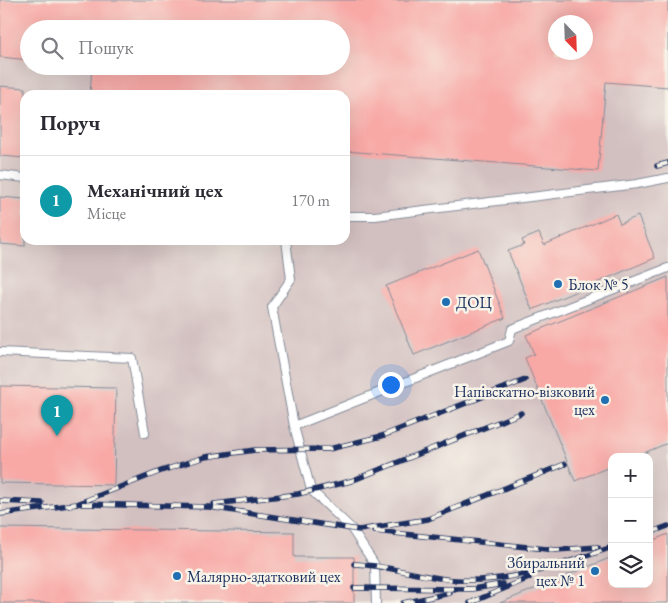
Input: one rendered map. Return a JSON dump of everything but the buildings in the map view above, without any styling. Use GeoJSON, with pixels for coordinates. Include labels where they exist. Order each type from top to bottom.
{"type":"FeatureCollection","features":[{"type":"Feature","properties":{"kind":"lane"},"geometry":{"type":"LineString","coordinates":[[0,175],[20,177]]}},
{"type":"Feature","properties":{"kind":"lane"},"geometry":{"type":"LineString","coordinates":[[350,216],[376,216],[637,184],[668,178]]}},
{"type":"Feature","properties":{"kind":"lane"},"geometry":{"type":"LineString","coordinates":[[287,245],[290,279],[272,307],[294,426],[302,449],[311,490],[351,528],[375,565],[376,603]]}},
{"type":"Feature","properties":{"kind":"lane"},"geometry":{"type":"LineString","coordinates":[[294,426],[509,341],[512,329],[668,268]]}},
{"type":"Feature","properties":{"kind":"lane"},"geometry":{"type":"LineString","coordinates":[[0,352],[132,358],[145,434]]}},
{"type":"Feature","properties":{"kind":"shaded area"},"geometry":{"type":"Polygon","coordinates":[[[0,0],[668,0],[668,603],[0,603],[0,0]]]}},
{"type":"Feature","properties":{"kind":"railway"},"geometry":{"type":"LineString","coordinates":[[657,166],[668,163]]}},
{"type":"Feature","properties":{"kind":"railway"},"geometry":{"type":"LineString","coordinates":[[0,514],[77,504],[161,471],[205,457],[255,450],[329,449],[382,436],[525,380]]}},
{"type":"Feature","properties":{"kind":"railway"},"geometry":{"type":"LineString","coordinates":[[214,504],[298,494],[351,481],[521,413]]}},
{"type":"Feature","properties":{"kind":"railway"},"geometry":{"type":"LineString","coordinates":[[82,504],[209,507],[359,530],[428,519],[565,464]]}},
{"type":"Feature","properties":{"kind":"railway"},"geometry":{"type":"LineString","coordinates":[[0,501],[42,503]]}},
{"type":"Feature","properties":{"kind":"railway"},"geometry":{"type":"LineString","coordinates":[[653,532],[668,526]]}},
{"type":"Feature","properties":{"kind":"railway"},"geometry":{"type":"LineString","coordinates":[[374,531],[556,550],[598,547]]}},
{"type":"Feature","properties":{"kind":"railway"},"geometry":{"type":"LineString","coordinates":[[354,564],[443,579],[496,579],[536,571],[608,548]]}},
{"type":"Feature","properties":{"kind":"railway"},"geometry":{"type":"LineString","coordinates":[[470,603],[529,578]]}},
{"type":"Feature","properties":{"kind":"railway"},"geometry":{"type":"LineString","coordinates":[[354,588],[472,589],[503,584]]}},
{"type":"Feature","properties":{"kind":"railway"},"geometry":{"type":"LineString","coordinates":[[403,603],[450,593]]}},
{"type":"Feature","properties":{"kind":"place","name":"Блок № 5"},"geometry":{"type":"Point","coordinates":[558,284]}},
{"type":"Feature","properties":{"kind":"place","name":"ДОЦ"},"geometry":{"type":"Point","coordinates":[446,302]}},
{"type":"Feature","properties":{"kind":"place","name":"Напівскатно-візковий цех"},"geometry":{"type":"Point","coordinates":[605,400]}},
{"type":"Feature","properties":{"kind":"place","name":"Механічний цех"},"geometry":{"type":"Point","coordinates":[57,436]}},
{"type":"Feature","properties":{"kind":"place","name":"Збиральний цех № 1"},"geometry":{"type":"Point","coordinates":[595,571]}},
{"type":"Feature","properties":{"kind":"place","name":"Малярно-здатковий цех"},"geometry":{"type":"Point","coordinates":[177,576]}}]}
